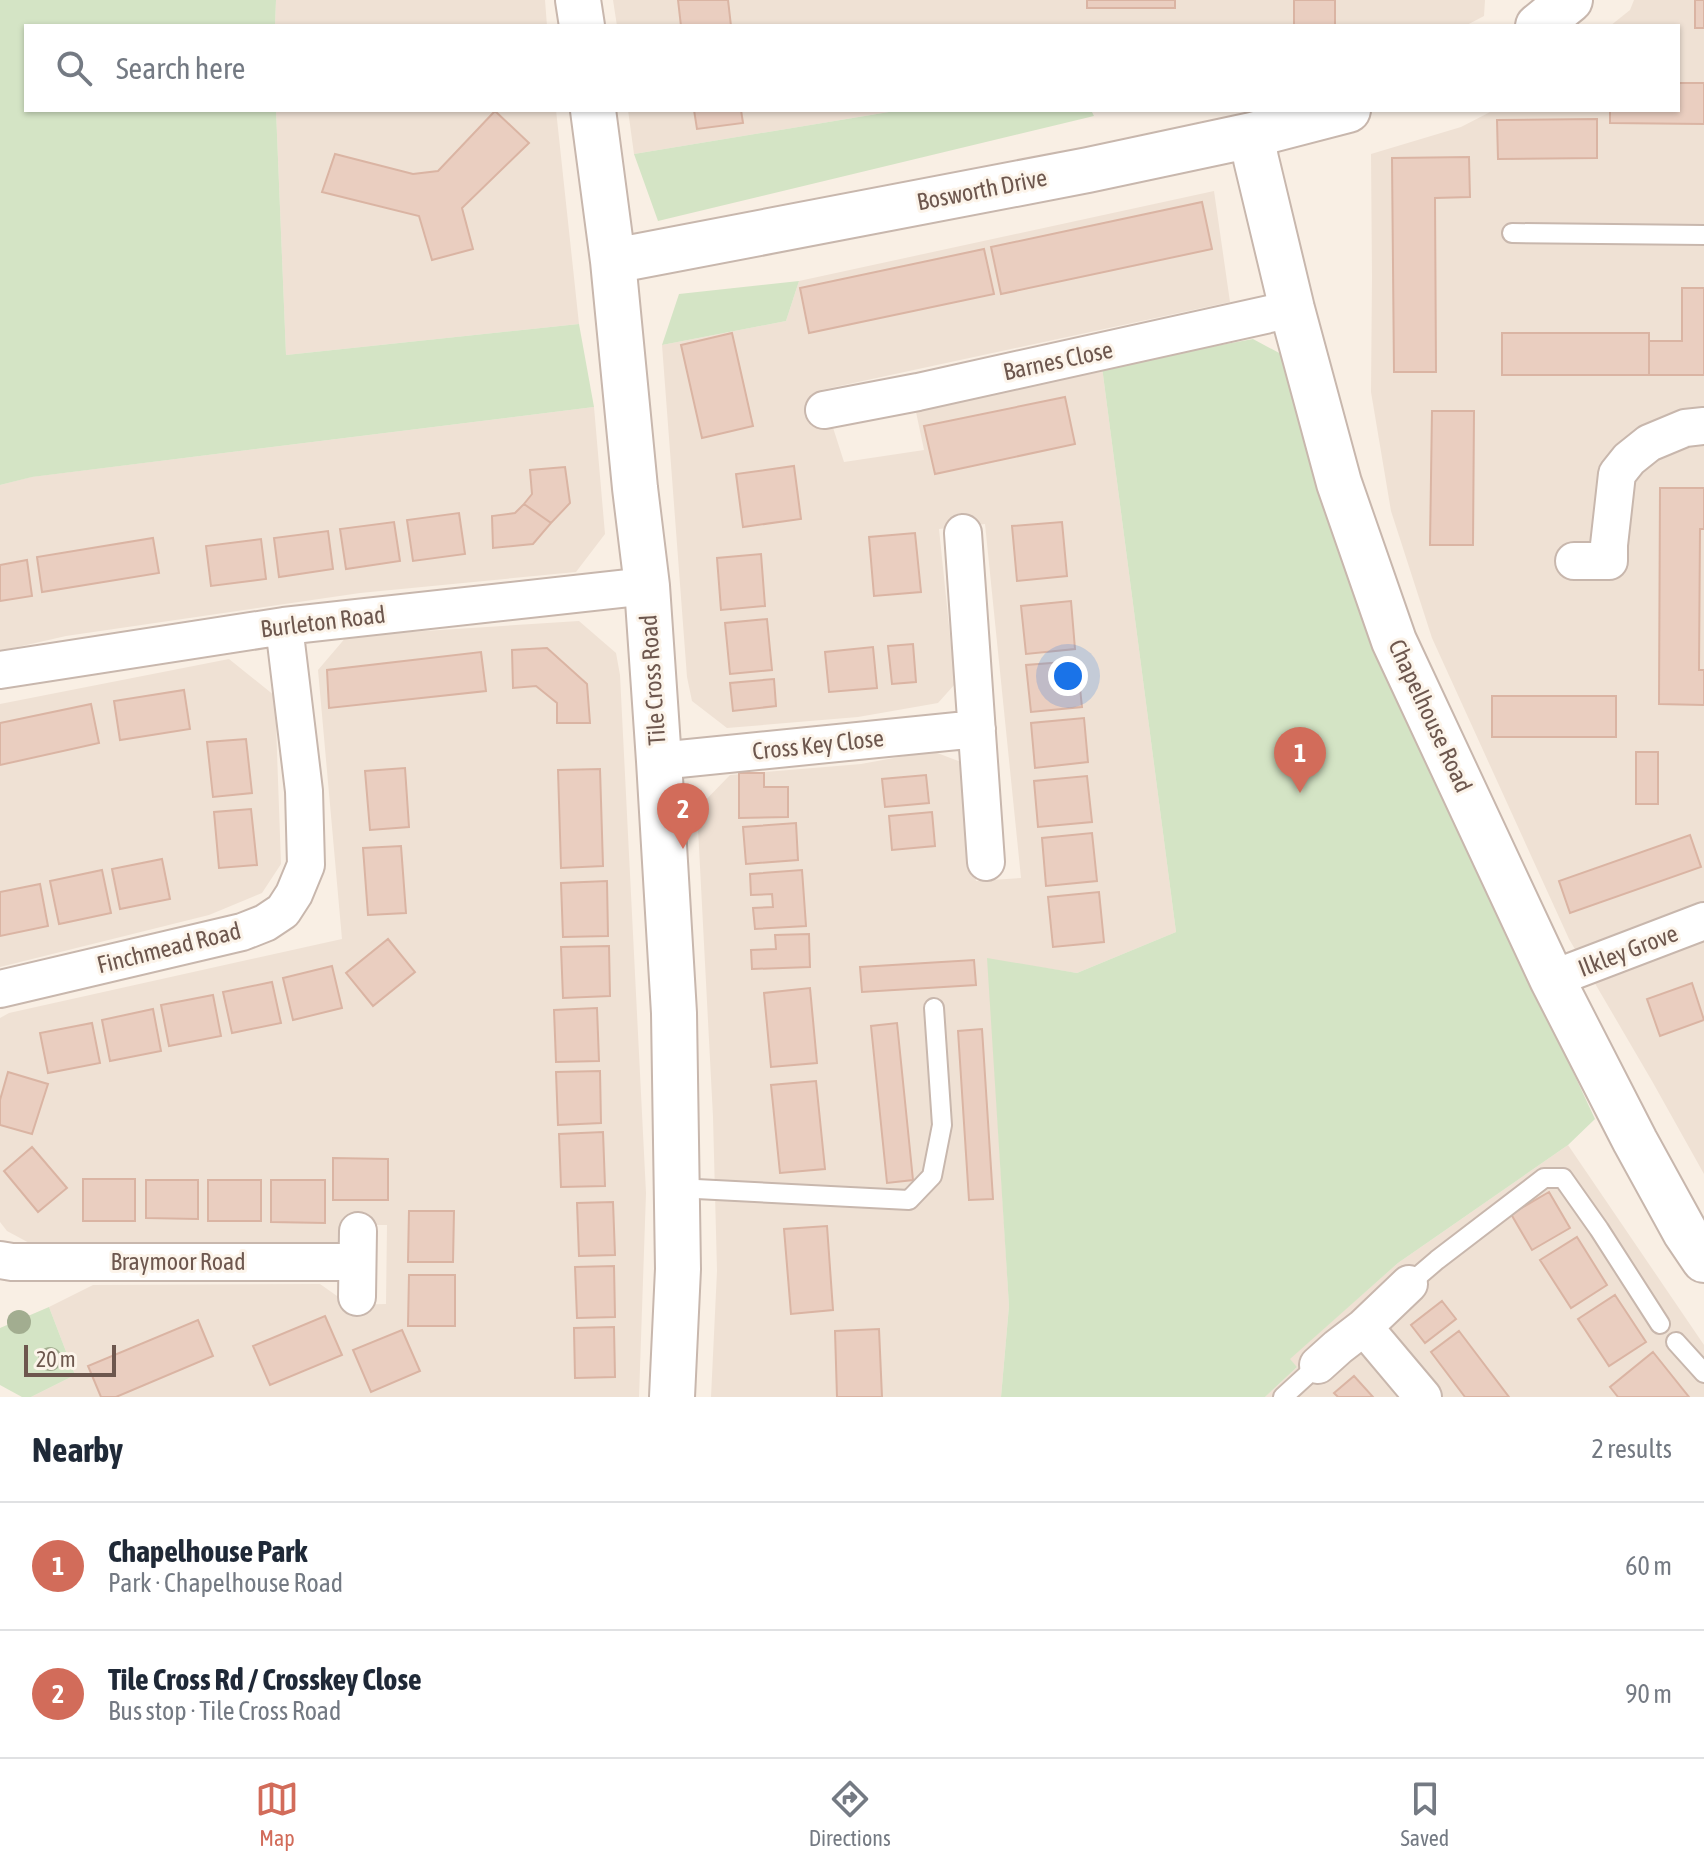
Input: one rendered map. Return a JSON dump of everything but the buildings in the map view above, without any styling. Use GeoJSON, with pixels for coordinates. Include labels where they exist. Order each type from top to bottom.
{"type":"FeatureCollection","features":[{"type":"Feature","properties":{"kind":"street"},"geometry":{"type":"LineString","coordinates":[[578,0],[582,24]]}},
{"type":"Feature","properties":{"kind":"street"},"geometry":{"type":"LineString","coordinates":[[1540,24],[1570,0]]}},
{"type":"Feature","properties":{"kind":"street","name":"Tile Cross Road"},"geometry":{"type":"LineString","coordinates":[[593,112],[613,261],[647,586],[659,761],[674,1013],[678,1269],[672,1397]]}},
{"type":"Feature","properties":{"kind":"street","name":"Bosworth Drive"},"geometry":{"type":"LineString","coordinates":[[613,261],[1088,170],[1252,135],[1340,112]]}},
{"type":"Feature","properties":{"kind":"street","name":"Chapelhouse Road"},"geometry":{"type":"LineString","coordinates":[[1252,135],[1292,309],[1339,483],[1394,641],[1552,979],[1635,1141],[1704,1260]]}},
{"type":"Feature","properties":{"kind":"street","name":"Barnes Close"},"geometry":{"type":"LineString","coordinates":[[824,410],[1292,309]]}},
{"type":"Feature","properties":{"kind":"street"},"geometry":{"type":"LineString","coordinates":[[1574,561],[1609,561],[1617,474],[1629,459],[1649,443],[1685,428],[1704,426]]}},
{"type":"Feature","properties":{"kind":"street"},"geometry":{"type":"LineString","coordinates":[[963,533],[986,862]]}},
{"type":"Feature","properties":{"kind":"street","name":"Burleton Road"},"geometry":{"type":"LineString","coordinates":[[0,670],[284,626],[647,586]]}},
{"type":"Feature","properties":{"kind":"street","name":"Finchmead Road"},"geometry":{"type":"LineString","coordinates":[[0,989],[242,932],[265,923],[283,911],[306,865],[304,791],[284,626]]}},
{"type":"Feature","properties":{"kind":"street","name":"Cross Key Close"},"geometry":{"type":"LineString","coordinates":[[659,761],[977,729]]}},
{"type":"Feature","properties":{"kind":"street","name":"Ilkley Grove"},"geometry":{"type":"LineString","coordinates":[[1552,979],[1704,921]]}},
{"type":"Feature","properties":{"kind":"street","name":"Braymoor Road"},"geometry":{"type":"LineString","coordinates":[[0,1260],[12,1262],[357,1246],[357,1297]]}},
{"type":"Feature","properties":{"kind":"street"},"geometry":{"type":"LineString","coordinates":[[1318,1365],[1409,1284]]}},
{"type":"Feature","properties":{"kind":"street"},"geometry":{"type":"LineString","coordinates":[[1364,1327],[1423,1397]]}},
{"type":"Feature","properties":{"kind":"lane"},"geometry":{"type":"LineString","coordinates":[[1512,233],[1704,235]]}},
{"type":"Feature","properties":{"kind":"lane"},"geometry":{"type":"LineString","coordinates":[[677,1188],[909,1200],[932,1176],[942,1125],[934,1008]]}},
{"type":"Feature","properties":{"kind":"lane"},"geometry":{"type":"LineString","coordinates":[[1409,1284],[1544,1178],[1563,1178],[1660,1324]]}},
{"type":"Feature","properties":{"kind":"lane"},"geometry":{"type":"LineString","coordinates":[[1676,1342],[1704,1373]]}},
{"type":"Feature","properties":{"kind":"lane"},"geometry":{"type":"LineString","coordinates":[[1283,1397],[1318,1365]]}},
{"type":"Feature","properties":{"kind":"shaded area"},"geometry":{"type":"Polygon","coordinates":[[[276,0],[545,0],[547,24],[275,24],[276,0]]]}},
{"type":"Feature","properties":{"kind":"shaded area"},"geometry":{"type":"Polygon","coordinates":[[[613,0],[1485,0],[1484,16],[1469,24],[617,24],[613,0]]]}},
{"type":"Feature","properties":{"kind":"shaded area"},"geometry":{"type":"Polygon","coordinates":[[[1634,0],[1704,0],[1704,1174],[1569,939],[1432,638],[1391,511],[1371,392],[1371,154],[1461,127],[1490,112],[1680,112],[1680,24],[1612,24],[1630,10],[1634,0]]]}},
{"type":"Feature","properties":{"kind":"shaded area"},"geometry":{"type":"Polygon","coordinates":[[[276,112],[556,112],[579,324],[286,355],[276,112]]]}},
{"type":"Feature","properties":{"kind":"shaded area"},"geometry":{"type":"Polygon","coordinates":[[[628,112],[889,112],[634,154],[628,112]]]}},
{"type":"Feature","properties":{"kind":"shaded area"},"geometry":{"type":"Polygon","coordinates":[[[1214,191],[1230,302],[821,390],[844,462],[924,450],[916,412],[1102,367],[1176,932],[1077,973],[988,959],[1009,1306],[1001,1397],[711,1397],[717,1271],[713,1117],[697,809],[730,775],[861,764],[932,751],[961,762],[976,881],[1021,878],[985,524],[939,529],[955,684],[938,703],[858,717],[727,728],[692,701],[687,677],[662,345],[786,321],[799,281],[1214,191]]]}},
{"type":"Feature","properties":{"kind":"shaded area"},"geometry":{"type":"Polygon","coordinates":[[[594,407],[605,534],[576,572],[360,593],[66,636],[0,651],[0,485],[31,477],[594,407]]]}},
{"type":"Feature","properties":{"kind":"shaded area"},"geometry":{"type":"Polygon","coordinates":[[[579,621],[616,653],[620,675],[646,1193],[639,1397],[31,1397],[75,1375],[49,1307],[93,1285],[320,1284],[337,1296],[343,1305],[386,1304],[387,1225],[346,1225],[341,1242],[330,1248],[33,1245],[7,1231],[0,1222],[0,1018],[9,1013],[342,939],[318,670],[347,636],[579,621]]]}},
{"type":"Feature","properties":{"kind":"shaded area"},"geometry":{"type":"Polygon","coordinates":[[[229,659],[275,696],[281,864],[262,893],[209,915],[0,967],[0,704],[229,659]]]}},
{"type":"Feature","properties":{"kind":"shaded area"},"geometry":{"type":"Polygon","coordinates":[[[1568,1145],[1704,1345],[1704,1397],[1265,1397],[1297,1367],[1289,1359],[1398,1263],[1568,1145]]]}},
{"type":"Feature","properties":{"kind":"green space"},"geometry":{"type":"Polygon","coordinates":[[[0,0],[276,0],[275,24],[24,24],[24,112],[276,112],[286,355],[579,324],[594,407],[32,477],[0,485],[0,0]]]}},
{"type":"Feature","properties":{"kind":"green space"},"geometry":{"type":"Polygon","coordinates":[[[889,112],[1092,112],[1094,116],[658,221],[634,154],[889,112]]]}},
{"type":"Feature","properties":{"kind":"green space"},"geometry":{"type":"Polygon","coordinates":[[[799,281],[786,321],[662,345],[679,294],[799,281]]]}},
{"type":"Feature","properties":{"kind":"green space"},"geometry":{"type":"Polygon","coordinates":[[[1253,339],[1283,355],[1378,654],[1595,1119],[1568,1145],[1398,1263],[1290,1359],[1297,1367],[1265,1397],[1001,1397],[1009,1306],[987,958],[1077,973],[1176,932],[1102,367],[1253,339]]]}},
{"type":"Feature","properties":{"kind":"green space"},"geometry":{"type":"Polygon","coordinates":[[[49,1307],[75,1375],[31,1397],[22,1397],[0,1385],[0,1328],[49,1307]]]}},
{"type":"Feature","properties":{"kind":"place","name":"Chapelhouse Park"},"geometry":{"type":"Point","coordinates":[1300,793]}},
{"type":"Feature","properties":{"kind":"place","name":"Tile Cross Rd / Crosskey Close"},"geometry":{"type":"Point","coordinates":[683,849]}}]}
